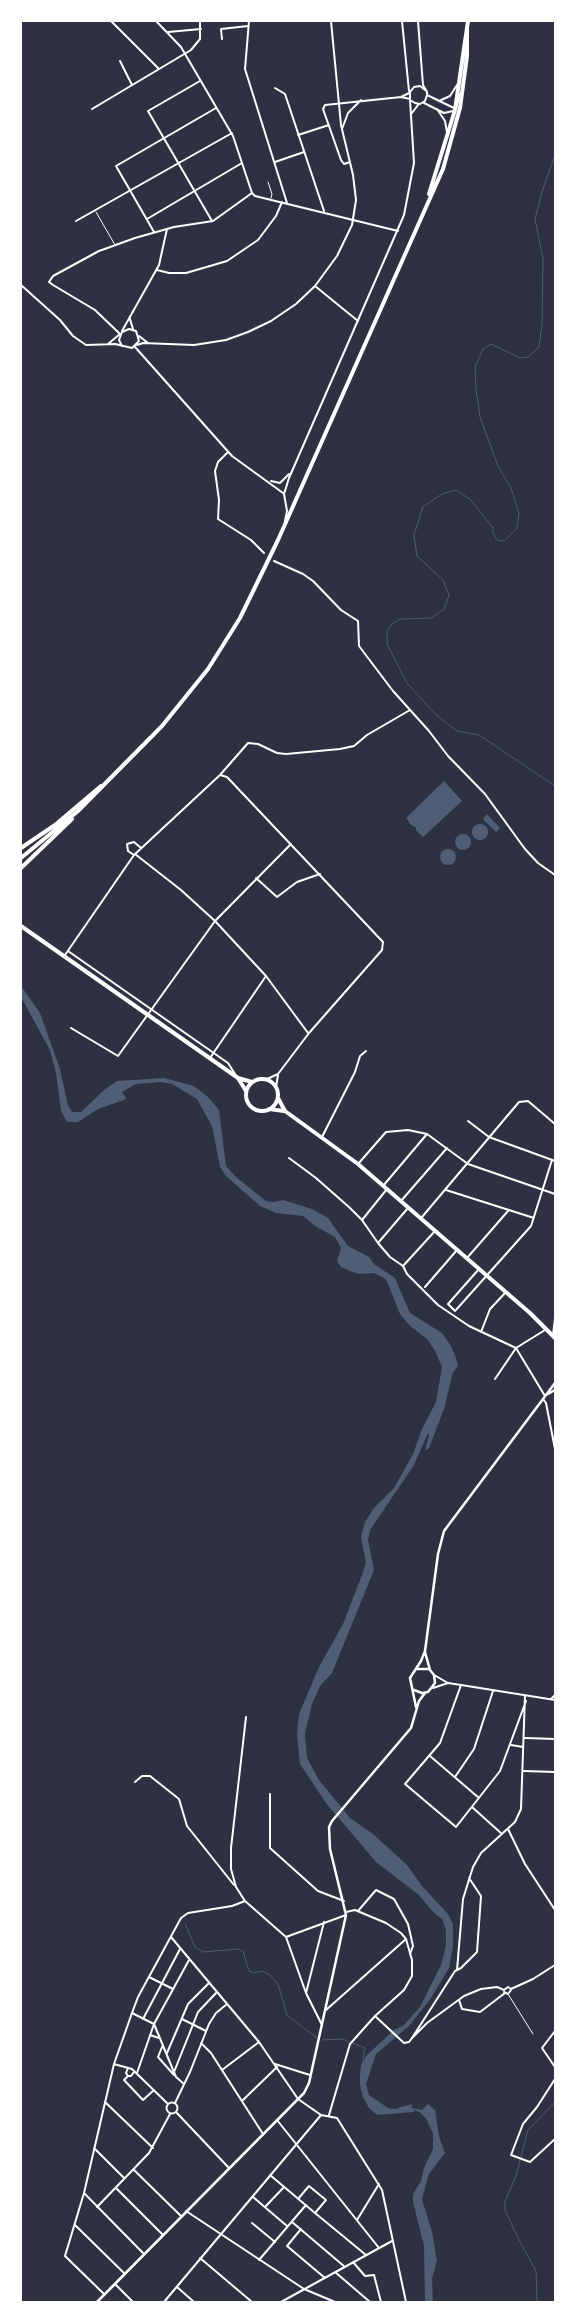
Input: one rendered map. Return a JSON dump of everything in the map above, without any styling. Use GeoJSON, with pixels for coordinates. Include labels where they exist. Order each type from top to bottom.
{"type":"FeatureCollection","features":[{"type":"Feature","properties":{"kind":"main road"},"geometry":{"type":"LineString","coordinates":[[424,211],[455,110],[468,21]]}},
{"type":"Feature","properties":{"kind":"main road"},"geometry":{"type":"LineString","coordinates":[[21,858],[78,810],[112,778],[175,711],[218,655],[253,594],[445,161],[460,108],[466,60],[467,29]]}},
{"type":"Feature","properties":{"kind":"main road"},"geometry":{"type":"LineString","coordinates":[[21,848],[55,825],[112,778]]}},
{"type":"Feature","properties":{"kind":"main road"},"geometry":{"type":"LineString","coordinates":[[21,868],[71,820],[78,810]]}},
{"type":"Feature","properties":{"kind":"main road"},"geometry":{"type":"LineString","coordinates":[[22,926],[238,1078],[252,1082]]}},
{"type":"Feature","properties":{"kind":"main road"},"geometry":{"type":"LineString","coordinates":[[238,1078],[246,1091],[246,1099],[252,1107],[259,1110],[285,1111]]}},
{"type":"Feature","properties":{"kind":"main road"},"geometry":{"type":"LineString","coordinates":[[246,1091],[252,1082],[259,1079],[266,1080],[276,1087],[278,1098],[285,1111],[358,1164],[554,1336]]}},
{"type":"Feature","properties":{"kind":"main road"},"geometry":{"type":"LineString","coordinates":[[269,1109],[278,1098]]}},
{"type":"Feature","properties":{"kind":"street"},"geometry":{"type":"LineString","coordinates":[[111,21],[159,69]]}},
{"type":"Feature","properties":{"kind":"street"},"geometry":{"type":"LineString","coordinates":[[156,21],[186,54],[232,133],[252,193]]}},
{"type":"Feature","properties":{"kind":"street"},"geometry":{"type":"LineString","coordinates":[[92,109],[186,54],[198,43],[201,29],[200,21]]}},
{"type":"Feature","properties":{"kind":"street"},"geometry":{"type":"LineString","coordinates":[[249,21],[245,69],[287,203]]}},
{"type":"Feature","properties":{"kind":"street"},"geometry":{"type":"LineString","coordinates":[[21,285],[60,320],[73,336],[90,346],[108,344],[127,348],[152,344],[194,345],[238,336],[284,313],[315,286],[337,256],[353,220],[356,194],[342,132],[331,21]]}},
{"type":"Feature","properties":{"kind":"street"},"geometry":{"type":"LineString","coordinates":[[283,526],[287,511],[284,494],[293,468],[398,231],[412,177],[414,152],[402,21]]}},
{"type":"Feature","properties":{"kind":"street"},"geometry":{"type":"LineString","coordinates":[[411,114],[427,95],[418,21]]}},
{"type":"Feature","properties":{"kind":"street"},"geometry":{"type":"LineString","coordinates":[[222,39],[221,29],[248,26]]}},
{"type":"Feature","properties":{"kind":"street"},"geometry":{"type":"LineString","coordinates":[[167,32],[201,29]]}},
{"type":"Feature","properties":{"kind":"street"},"geometry":{"type":"LineString","coordinates":[[445,161],[455,110],[458,107],[466,60]]}},
{"type":"Feature","properties":{"kind":"street"},"geometry":{"type":"LineString","coordinates":[[120,61],[132,85]]}},
{"type":"Feature","properties":{"kind":"street"},"geometry":{"type":"LineString","coordinates":[[438,101],[450,96],[456,89],[461,71]]}},
{"type":"Feature","properties":{"kind":"street"},"geometry":{"type":"LineString","coordinates":[[200,81],[148,111],[213,222]]}},
{"type":"Feature","properties":{"kind":"street"},"geometry":{"type":"LineString","coordinates":[[400,97],[410,93],[417,86],[426,90]]}},
{"type":"Feature","properties":{"kind":"street"},"geometry":{"type":"LineString","coordinates":[[275,88],[284,92],[324,212]]}},
{"type":"Feature","properties":{"kind":"street"},"geometry":{"type":"LineString","coordinates":[[427,95],[451,105],[455,110]]}},
{"type":"Feature","properties":{"kind":"street"},"geometry":{"type":"LineString","coordinates":[[350,162],[344,164],[340,160],[324,106],[328,103],[400,97],[410,99],[415,103],[422,103],[448,114],[455,110]]}},
{"type":"Feature","properties":{"kind":"street"},"geometry":{"type":"LineString","coordinates":[[342,132],[347,115],[361,100]]}},
{"type":"Feature","properties":{"kind":"street"},"geometry":{"type":"LineString","coordinates":[[154,232],[116,166],[216,108]]}},
{"type":"Feature","properties":{"kind":"street"},"geometry":{"type":"LineString","coordinates":[[437,109],[447,127],[446,144]]}},
{"type":"Feature","properties":{"kind":"street"},"geometry":{"type":"LineString","coordinates":[[298,135],[329,124]]}},
{"type":"Feature","properties":{"kind":"street"},"geometry":{"type":"LineString","coordinates":[[76,221],[96,212],[232,133]]}},
{"type":"Feature","properties":{"kind":"street"},"geometry":{"type":"LineString","coordinates":[[275,162],[304,152]]}},
{"type":"Feature","properties":{"kind":"street"},"geometry":{"type":"LineString","coordinates":[[147,219],[242,163]]}},
{"type":"Feature","properties":{"kind":"street"},"geometry":{"type":"LineString","coordinates":[[252,193],[270,200],[398,231]]}},
{"type":"Feature","properties":{"kind":"street"},"geometry":{"type":"LineString","coordinates":[[121,333],[95,310],[49,282],[53,276],[66,267],[115,245],[154,232],[213,222],[252,193]]}},
{"type":"Feature","properties":{"kind":"street"},"geometry":{"type":"LineString","coordinates":[[157,270],[169,273],[186,273],[227,261],[258,240],[276,216],[282,202]]}},
{"type":"Feature","properties":{"kind":"street"},"geometry":{"type":"LineString","coordinates":[[122,346],[119,340],[121,333],[157,270],[167,229]]}},
{"type":"Feature","properties":{"kind":"street"},"geometry":{"type":"LineString","coordinates":[[315,286],[358,321]]}},
{"type":"Feature","properties":{"kind":"street"},"geometry":{"type":"LineString","coordinates":[[132,315],[130,324],[134,330],[139,336],[152,344]]}},
{"type":"Feature","properties":{"kind":"street"},"geometry":{"type":"LineString","coordinates":[[108,344],[126,329],[134,330]]}},
{"type":"Feature","properties":{"kind":"street"},"geometry":{"type":"LineString","coordinates":[[136,346],[139,336]]}},
{"type":"Feature","properties":{"kind":"street"},"geometry":{"type":"LineString","coordinates":[[136,346],[228,452],[284,494]]}},
{"type":"Feature","properties":{"kind":"street"},"geometry":{"type":"LineString","coordinates":[[228,452],[215,468],[219,500],[218,519],[251,540],[264,552]]}},
{"type":"Feature","properties":{"kind":"street"},"geometry":{"type":"LineString","coordinates":[[266,480],[277,483],[283,482],[293,468]]}},
{"type":"Feature","properties":{"kind":"street"},"geometry":{"type":"LineString","coordinates":[[274,561],[314,581],[341,610],[358,621],[359,646],[448,756],[485,794],[525,849],[538,863],[555,875]]}},
{"type":"Feature","properties":{"kind":"street"},"geometry":{"type":"LineString","coordinates":[[64,956],[134,854],[220,775],[248,743],[258,744],[286,754],[340,749],[354,746],[367,735],[410,710]]}},
{"type":"Feature","properties":{"kind":"street"},"geometry":{"type":"LineString","coordinates":[[220,775],[227,777],[320,874],[381,938],[384,947],[309,1033],[278,1074],[266,1080]]}},
{"type":"Feature","properties":{"kind":"street"},"geometry":{"type":"LineString","coordinates":[[141,848],[134,842],[127,844],[128,851],[182,890],[215,921],[266,976],[309,1033]]}},
{"type":"Feature","properties":{"kind":"street"},"geometry":{"type":"LineString","coordinates":[[71,1028],[118,1056],[215,921],[291,844]]}},
{"type":"Feature","properties":{"kind":"street"},"geometry":{"type":"LineString","coordinates":[[256,878],[277,897],[296,882],[320,874]]}},
{"type":"Feature","properties":{"kind":"street"},"geometry":{"type":"LineString","coordinates":[[68,951],[228,1064],[238,1078]]}},
{"type":"Feature","properties":{"kind":"street"},"geometry":{"type":"LineString","coordinates":[[210,1058],[266,976]]}},
{"type":"Feature","properties":{"kind":"street"},"geometry":{"type":"LineString","coordinates":[[322,1137],[360,1056],[366,1051]]}},
{"type":"Feature","properties":{"kind":"street"},"geometry":{"type":"LineString","coordinates":[[276,1087],[278,1074]]}},
{"type":"Feature","properties":{"kind":"street"},"geometry":{"type":"LineString","coordinates":[[421,1219],[519,1102],[528,1101],[555,1124]]}},
{"type":"Feature","properties":{"kind":"street"},"geometry":{"type":"LineString","coordinates":[[453,1317],[455,1311],[531,1226],[553,1161],[489,1137],[468,1121]]}},
{"type":"Feature","properties":{"kind":"street"},"geometry":{"type":"LineString","coordinates":[[358,1164],[386,1132],[408,1130],[427,1134],[468,1164],[555,1194]]}},
{"type":"Feature","properties":{"kind":"street"},"geometry":{"type":"LineString","coordinates":[[362,1220],[427,1134]]}},
{"type":"Feature","properties":{"kind":"street"},"geometry":{"type":"LineString","coordinates":[[401,1202],[446,1148]]}},
{"type":"Feature","properties":{"kind":"street"},"geometry":{"type":"LineString","coordinates":[[289,1158],[316,1178],[362,1220],[378,1244],[403,1266],[417,1285],[453,1317],[516,1348],[544,1397],[555,1449]]}},
{"type":"Feature","properties":{"kind":"street"},"geometry":{"type":"LineString","coordinates":[[446,1190],[534,1218]]}},
{"type":"Feature","properties":{"kind":"street"},"geometry":{"type":"LineString","coordinates":[[378,1244],[408,1208]]}},
{"type":"Feature","properties":{"kind":"street"},"geometry":{"type":"LineString","coordinates":[[467,1258],[508,1211]]}},
{"type":"Feature","properties":{"kind":"street"},"geometry":{"type":"LineString","coordinates":[[403,1266],[435,1231]]}},
{"type":"Feature","properties":{"kind":"street"},"geometry":{"type":"LineString","coordinates":[[425,1287],[457,1250]]}},
{"type":"Feature","properties":{"kind":"street"},"geometry":{"type":"LineString","coordinates":[[455,1311],[448,1304],[479,1269]]}},
{"type":"Feature","properties":{"kind":"street"},"geometry":{"type":"LineString","coordinates":[[481,1332],[490,1309],[506,1292]]}},
{"type":"Feature","properties":{"kind":"street"},"geometry":{"type":"LineString","coordinates":[[554,1336],[555,1318]]}},
{"type":"Feature","properties":{"kind":"street"},"geometry":{"type":"LineString","coordinates":[[495,1380],[516,1348],[547,1328]]}},
{"type":"Feature","properties":{"kind":"street"},"geometry":{"type":"LineString","coordinates":[[417,1708],[410,1678],[424,1651],[438,1554],[444,1531],[490,1467],[555,1383]]}},
{"type":"Feature","properties":{"kind":"street"},"geometry":{"type":"LineString","coordinates":[[544,1397],[555,1390]]}},
{"type":"Feature","properties":{"kind":"street"},"geometry":{"type":"LineString","coordinates":[[424,1651],[430,1670],[434,1675],[448,1683],[555,1700]]}},
{"type":"Feature","properties":{"kind":"street"},"geometry":{"type":"LineString","coordinates":[[416,1669],[422,1667],[430,1670]]}},
{"type":"Feature","properties":{"kind":"street"},"geometry":{"type":"LineString","coordinates":[[433,1688],[434,1675]]}},
{"type":"Feature","properties":{"kind":"street"},"geometry":{"type":"LineString","coordinates":[[97,2302],[304,2093],[326,2010],[346,1914],[330,1849],[328,1834],[330,1824],[407,1733],[425,1693],[448,1683]]}},
{"type":"Feature","properties":{"kind":"street"},"geometry":{"type":"LineString","coordinates":[[461,1686],[444,1736],[430,1756],[405,1784],[456,1827],[500,1772],[511,1745],[522,1707],[526,1701]]}},
{"type":"Feature","properties":{"kind":"street"},"geometry":{"type":"LineString","coordinates":[[413,1689],[425,1693]]}},
{"type":"Feature","properties":{"kind":"street"},"geometry":{"type":"LineString","coordinates":[[455,1777],[474,1750],[493,1690]]}},
{"type":"Feature","properties":{"kind":"street"},"geometry":{"type":"LineString","coordinates":[[551,1699],[555,1694]]}},
{"type":"Feature","properties":{"kind":"street"},"geometry":{"type":"LineString","coordinates":[[457,1970],[463,1899],[469,1878],[477,1858],[515,1822],[521,1809],[524,1771],[525,1695]]}},
{"type":"Feature","properties":{"kind":"street"},"geometry":{"type":"LineString","coordinates":[[236,1887],[232,1869],[231,1848],[246,1717]]}},
{"type":"Feature","properties":{"kind":"street"},"geometry":{"type":"LineString","coordinates":[[525,1738],[555,1739]]}},
{"type":"Feature","properties":{"kind":"street"},"geometry":{"type":"LineString","coordinates":[[511,1745],[524,1747]]}},
{"type":"Feature","properties":{"kind":"street"},"geometry":{"type":"LineString","coordinates":[[430,1756],[480,1798]]}},
{"type":"Feature","properties":{"kind":"street"},"geometry":{"type":"LineString","coordinates":[[524,1771],[555,1772]]}},
{"type":"Feature","properties":{"kind":"street"},"geometry":{"type":"LineString","coordinates":[[135,1782],[142,1776],[150,1776],[178,1799],[187,1826],[245,1901],[286,1937],[306,1993],[322,2025]]}},
{"type":"Feature","properties":{"kind":"street"},"geometry":{"type":"LineString","coordinates":[[270,1794],[270,1848],[318,1891],[344,1902]]}},
{"type":"Feature","properties":{"kind":"street"},"geometry":{"type":"LineString","coordinates":[[472,1808],[502,1834]]}},
{"type":"Feature","properties":{"kind":"street"},"geometry":{"type":"LineString","coordinates":[[508,1829],[525,1864],[555,1910]]}},
{"type":"Feature","properties":{"kind":"street"},"geometry":{"type":"LineString","coordinates":[[412,2038],[457,1970],[477,1952],[481,1896],[469,1878]]}},
{"type":"Feature","properties":{"kind":"street"},"geometry":{"type":"LineString","coordinates":[[286,1937],[358,1911],[376,1890],[394,1899],[408,1924],[413,1946],[410,1954]]}},
{"type":"Feature","properties":{"kind":"street"},"geometry":{"type":"LineString","coordinates":[[104,2294],[65,2256],[84,2193],[114,2064],[132,2013],[170,1936],[181,1918],[188,1913],[232,1906],[245,1901]]}},
{"type":"Feature","properties":{"kind":"street"},"geometry":{"type":"LineString","coordinates":[[329,2115],[350,2044],[399,1995],[412,1976],[410,1954],[406,1939],[386,1923],[358,1911]]}},
{"type":"Feature","properties":{"kind":"street"},"geometry":{"type":"LineString","coordinates":[[306,1993],[324,1922]]}},
{"type":"Feature","properties":{"kind":"street"},"geometry":{"type":"LineString","coordinates":[[170,1936],[259,2042],[298,2100],[321,2115],[337,2118],[382,2190],[406,2302]]}},
{"type":"Feature","properties":{"kind":"street"},"geometry":{"type":"LineString","coordinates":[[326,2010],[406,1939]]}},
{"type":"Feature","properties":{"kind":"street"},"geometry":{"type":"LineString","coordinates":[[143,2018],[160,1983],[180,1949]]}},
{"type":"Feature","properties":{"kind":"street"},"geometry":{"type":"LineString","coordinates":[[154,2090],[143,2100],[124,2080],[136,2072],[154,2024],[189,1960]]}},
{"type":"Feature","properties":{"kind":"street"},"geometry":{"type":"LineString","coordinates":[[459,2000],[462,2008],[480,2012],[505,1991],[506,1988],[511,1989],[533,1979],[555,1965]]}},
{"type":"Feature","properties":{"kind":"street"},"geometry":{"type":"LineString","coordinates":[[149,1977],[173,1989]]}},
{"type":"Feature","properties":{"kind":"street"},"geometry":{"type":"LineString","coordinates":[[166,2054],[188,2004],[209,1983]]}},
{"type":"Feature","properties":{"kind":"street"},"geometry":{"type":"LineString","coordinates":[[376,2017],[404,2043],[408,2042],[427,2023],[459,2000],[481,1988],[497,1987],[508,1994],[511,1989]]}},
{"type":"Feature","properties":{"kind":"street"},"geometry":{"type":"LineString","coordinates":[[174,2072],[198,2012],[217,1992]]}},
{"type":"Feature","properties":{"kind":"street"},"geometry":{"type":"LineString","coordinates":[[175,2103],[185,2084],[206,2031],[216,2013],[227,2004]]}},
{"type":"Feature","properties":{"kind":"street"},"geometry":{"type":"LineString","coordinates":[[132,2013],[154,2024],[176,2077]]}},
{"type":"Feature","properties":{"kind":"street"},"geometry":{"type":"LineString","coordinates":[[182,2019],[206,2031]]}},
{"type":"Feature","properties":{"kind":"street"},"geometry":{"type":"LineString","coordinates":[[555,2031],[542,2048],[555,2066]]}},
{"type":"Feature","properties":{"kind":"street"},"geometry":{"type":"LineString","coordinates":[[150,2035],[159,2038]]}},
{"type":"Feature","properties":{"kind":"street"},"geometry":{"type":"LineString","coordinates":[[222,2070],[259,2042]]}},
{"type":"Feature","properties":{"kind":"street"},"geometry":{"type":"LineString","coordinates":[[201,2043],[211,2053],[264,2134]]}},
{"type":"Feature","properties":{"kind":"street"},"geometry":{"type":"LineString","coordinates":[[163,2046],[158,2057],[185,2084]]}},
{"type":"Feature","properties":{"kind":"street"},"geometry":{"type":"LineString","coordinates":[[114,2064],[136,2072],[168,2104]]}},
{"type":"Feature","properties":{"kind":"street"},"geometry":{"type":"LineString","coordinates":[[275,2064],[310,2075]]}},
{"type":"Feature","properties":{"kind":"street"},"geometry":{"type":"LineString","coordinates":[[242,2100],[277,2067]]}},
{"type":"Feature","properties":{"kind":"street"},"geometry":{"type":"LineString","coordinates":[[128,2068],[126,2073],[128,2076]]}},
{"type":"Feature","properties":{"kind":"street"},"geometry":{"type":"LineString","coordinates":[[555,2079],[537,2107],[523,2124],[511,2155],[526,2162],[535,2158],[555,2139]]}},
{"type":"Feature","properties":{"kind":"street"},"geometry":{"type":"LineString","coordinates":[[104,2102],[153,2148]]}},
{"type":"Feature","properties":{"kind":"street"},"geometry":{"type":"LineString","coordinates":[[168,2104],[175,2103]]}},
{"type":"Feature","properties":{"kind":"street"},"geometry":{"type":"LineString","coordinates":[[175,2103],[178,2109],[176,2112]]}},
{"type":"Feature","properties":{"kind":"street"},"geometry":{"type":"LineString","coordinates":[[168,2104],[167,2111],[170,2114]]}},
{"type":"Feature","properties":{"kind":"street"},"geometry":{"type":"LineString","coordinates":[[97,2207],[153,2148],[170,2114],[176,2112]]}},
{"type":"Feature","properties":{"kind":"street"},"geometry":{"type":"LineString","coordinates":[[176,2112],[229,2168]]}},
{"type":"Feature","properties":{"kind":"street"},"geometry":{"type":"LineString","coordinates":[[164,2302],[321,2115]]}},
{"type":"Feature","properties":{"kind":"street"},"geometry":{"type":"LineString","coordinates":[[277,2120],[295,2146],[380,2248]]}},
{"type":"Feature","properties":{"kind":"street"},"geometry":{"type":"LineString","coordinates":[[94,2148],[124,2179]]}},
{"type":"Feature","properties":{"kind":"street"},"geometry":{"type":"LineString","coordinates":[[134,2170],[181,2216]]}},
{"type":"Feature","properties":{"kind":"street"},"geometry":{"type":"LineString","coordinates":[[270,2175],[366,2256]]}},
{"type":"Feature","properties":{"kind":"street"},"geometry":{"type":"LineString","coordinates":[[357,2220],[379,2184]]}},
{"type":"Feature","properties":{"kind":"street"},"geometry":{"type":"LineString","coordinates":[[298,2199],[309,2186],[315,2190],[326,2200],[315,2213]]}},
{"type":"Feature","properties":{"kind":"street"},"geometry":{"type":"LineString","coordinates":[[265,2207],[284,2187]]}},
{"type":"Feature","properties":{"kind":"street"},"geometry":{"type":"LineString","coordinates":[[116,2188],[163,2234]]}},
{"type":"Feature","properties":{"kind":"street"},"geometry":{"type":"LineString","coordinates":[[84,2193],[144,2254]]}},
{"type":"Feature","properties":{"kind":"street"},"geometry":{"type":"LineString","coordinates":[[253,2197],[288,2226]]}},
{"type":"Feature","properties":{"kind":"street"},"geometry":{"type":"LineString","coordinates":[[259,2260],[306,2205]]}},
{"type":"Feature","properties":{"kind":"street"},"geometry":{"type":"LineString","coordinates":[[186,2211],[304,2290],[335,2302]]}},
{"type":"Feature","properties":{"kind":"street"},"geometry":{"type":"LineString","coordinates":[[292,2222],[345,2267]]}},
{"type":"Feature","properties":{"kind":"street"},"geometry":{"type":"LineString","coordinates":[[252,2224],[275,2242]]}},
{"type":"Feature","properties":{"kind":"street"},"geometry":{"type":"LineString","coordinates":[[74,2225],[125,2274]]}},
{"type":"Feature","properties":{"kind":"street"},"geometry":{"type":"LineString","coordinates":[[301,2229],[287,2246],[325,2278]]}},
{"type":"Feature","properties":{"kind":"street"},"geometry":{"type":"LineString","coordinates":[[281,2302],[392,2241]]}},
{"type":"Feature","properties":{"kind":"street"},"geometry":{"type":"LineString","coordinates":[[200,2258],[252,2302]]}},
{"type":"Feature","properties":{"kind":"street"},"geometry":{"type":"LineString","coordinates":[[353,2262],[365,2276],[374,2275],[381,2302]]}},
{"type":"Feature","properties":{"kind":"street"},"geometry":{"type":"LineString","coordinates":[[335,2272],[370,2302]]}},
{"type":"Feature","properties":{"kind":"street"},"geometry":{"type":"LineString","coordinates":[[115,2284],[133,2302]]}},
{"type":"Feature","properties":{"kind":"street"},"geometry":{"type":"LineString","coordinates":[[177,2287],[194,2302]]}},
{"type":"Feature","properties":{"kind":"lane"},"geometry":{"type":"LineString","coordinates":[[268,182],[272,193],[270,200]]}},
{"type":"Feature","properties":{"kind":"lane"},"geometry":{"type":"LineString","coordinates":[[96,212],[115,245]]}},
{"type":"Feature","properties":{"kind":"lane"},"geometry":{"type":"LineString","coordinates":[[508,1994],[533,2034]]}},
{"type":"Feature","properties":{"kind":"water"},"geometry":{"type":"Polygon","coordinates":[[[444,781],[462,801],[423,837],[406,818],[444,781]]]}},
{"type":"Feature","properties":{"kind":"water"},"geometry":{"type":"Polygon","coordinates":[[[487,814],[500,828],[496,832],[483,819],[487,814]]]}},
{"type":"Feature","properties":{"kind":"water"},"geometry":{"type":"Polygon","coordinates":[[[477,824],[483,824],[488,829],[486,838],[477,840],[472,835],[472,829],[477,824]]]}},
{"type":"Feature","properties":{"kind":"water"},"geometry":{"type":"Polygon","coordinates":[[[460,834],[466,834],[471,839],[469,848],[460,850],[455,845],[455,839],[460,834]]]}},
{"type":"Feature","properties":{"kind":"water"},"geometry":{"type":"Polygon","coordinates":[[[445,849],[451,849],[456,854],[454,863],[445,865],[440,860],[440,854],[445,849]]]}},
{"type":"Feature","properties":{"kind":"water"},"geometry":{"type":"Polygon","coordinates":[[[21,986],[40,1013],[60,1069],[68,1106],[72,1112],[81,1112],[104,1090],[117,1081],[164,1078],[194,1086],[208,1097],[219,1110],[226,1166],[236,1177],[266,1201],[283,1200],[312,1209],[328,1218],[348,1246],[369,1257],[374,1264],[395,1278],[410,1313],[442,1333],[451,1346],[456,1358],[458,1366],[453,1372],[444,1409],[429,1448],[425,1451],[428,1433],[414,1465],[370,1530],[368,1540],[374,1570],[332,1673],[320,1686],[312,1704],[305,1734],[307,1758],[319,1780],[350,1818],[373,1834],[407,1865],[422,1886],[448,1914],[453,1924],[453,1947],[449,1968],[431,1998],[409,2026],[376,2054],[366,2084],[369,2095],[388,2108],[395,2109],[412,2104],[412,2108],[422,2110],[428,2104],[435,2110],[439,2136],[445,2153],[429,2174],[422,2199],[432,2232],[437,2261],[432,2278],[433,2302],[425,2302],[424,2246],[413,2202],[413,2194],[421,2181],[424,2168],[433,2149],[433,2134],[427,2120],[421,2113],[414,2110],[414,2112],[377,2115],[369,2108],[363,2097],[360,2073],[361,2065],[367,2055],[394,2030],[404,2025],[420,2007],[441,1965],[446,1946],[446,1930],[442,1919],[433,1912],[419,1895],[376,1862],[326,1803],[300,1764],[297,1734],[299,1714],[319,1667],[343,1624],[366,1563],[361,1537],[365,1522],[374,1508],[394,1488],[413,1454],[422,1429],[436,1402],[442,1367],[427,1339],[410,1326],[400,1314],[386,1279],[374,1273],[358,1274],[341,1267],[337,1261],[341,1248],[335,1237],[315,1226],[303,1216],[276,1213],[260,1206],[226,1176],[220,1167],[212,1126],[197,1099],[172,1084],[161,1082],[136,1084],[122,1092],[126,1098],[124,1100],[98,1109],[78,1122],[67,1122],[61,1111],[56,1073],[50,1050],[21,997],[21,986]]]}},
{"type":"Feature","properties":{"kind":"waterway"},"geometry":{"type":"LineString","coordinates":[[555,155],[535,219],[543,259],[542,325],[539,347],[528,357],[520,358],[491,344],[483,349],[475,367],[480,417],[498,466],[511,488],[519,513],[517,528],[504,541],[497,540],[493,533],[493,528],[471,500],[456,490],[442,494],[423,507],[414,535],[417,556],[443,580],[449,595],[444,609],[432,618],[400,619],[392,624],[387,631],[387,644],[407,683],[435,714],[457,731],[479,735],[555,786]]}},
{"type":"Feature","properties":{"kind":"waterway"},"geometry":{"type":"LineString","coordinates":[[185,1924],[195,1947],[203,1952],[238,1949],[243,1951],[249,1971],[254,1973],[262,1971],[270,1975],[278,1984],[287,2015],[317,2038]]}},
{"type":"Feature","properties":{"kind":"waterway"},"geometry":{"type":"LineString","coordinates":[[323,2040],[343,2039],[349,2042]]}},
{"type":"Feature","properties":{"kind":"waterway"},"geometry":{"type":"LineString","coordinates":[[353,2043],[365,2048],[362,2066]]}},
{"type":"Feature","properties":{"kind":"waterway"},"geometry":{"type":"LineString","coordinates":[[537,2302],[536,2271],[505,2210],[505,2201],[516,2176],[528,2130],[555,2102]]}}]}
